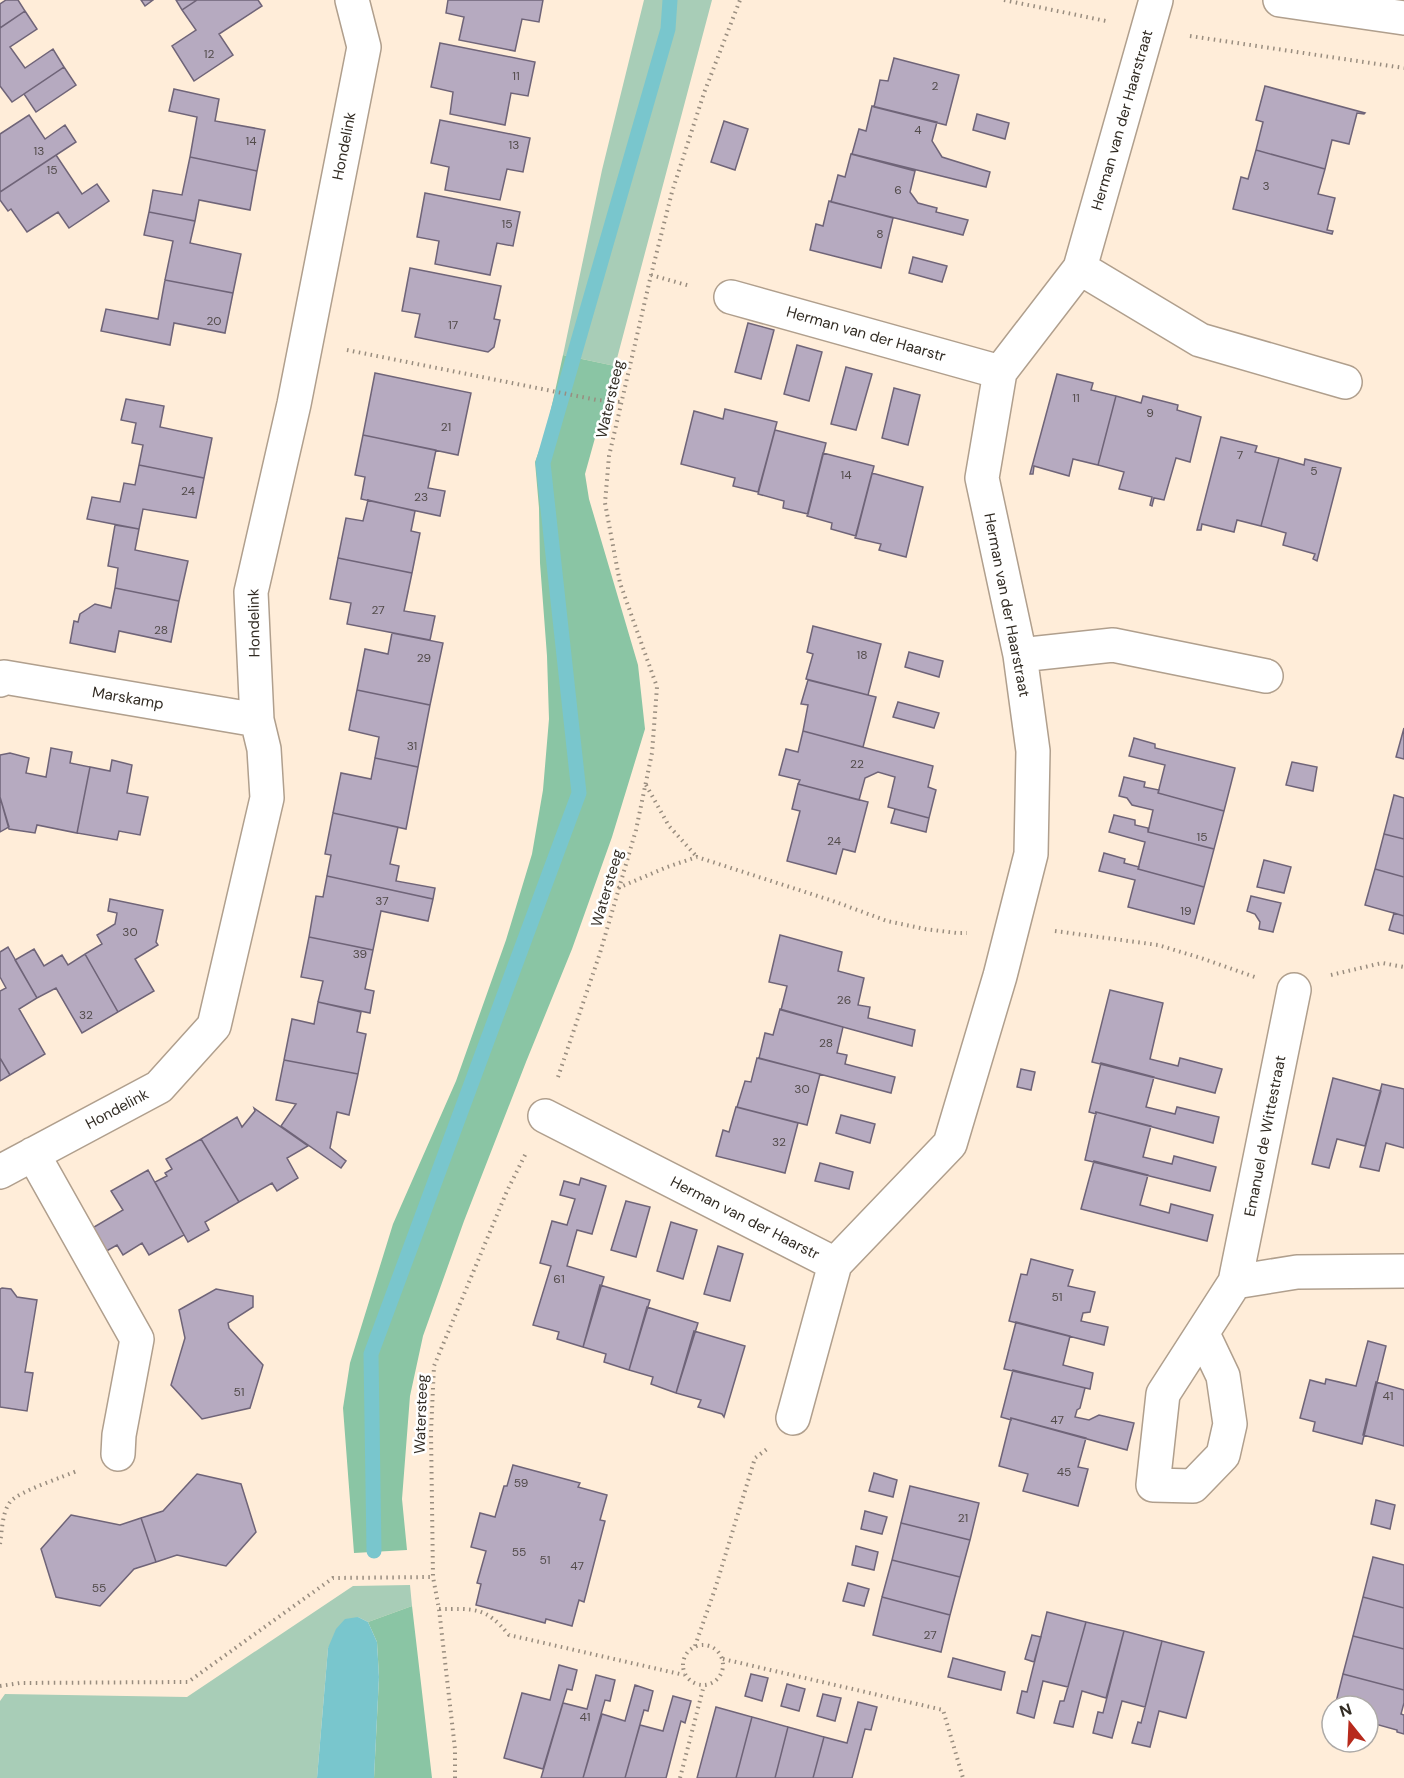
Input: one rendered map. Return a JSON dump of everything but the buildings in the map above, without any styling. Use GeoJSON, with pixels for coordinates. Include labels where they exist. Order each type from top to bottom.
{"type":"FeatureCollection","features":[{"type":"Feature","properties":{"kind":"street","name":"Hondelink"},"geometry":{"type":"LineString","coordinates":[[0,1172],[159,1087],[214,1026],[267,798],[264,749],[257,720],[251,592],[294,404],[364,47],[352,0]]}},
{"type":"Feature","properties":{"kind":"street"},"geometry":{"type":"LineString","coordinates":[[1280,0],[1367,6],[1404,18]]}},
{"type":"Feature","properties":{"kind":"street","name":"Herman van der Haarstraat"},"geometry":{"type":"LineString","coordinates":[[835,1264],[950,1144],[1012,929],[1031,854],[1033,751],[1020,655],[982,478],[1000,372],[1080,268],[1152,15]]}},
{"type":"Feature","properties":{"kind":"street"},"geometry":{"type":"LineString","coordinates":[[1080,268],[1200,340],[1345,382]]}},
{"type":"Feature","properties":{"kind":"street","name":"Herman van der Haarstr"},"geometry":{"type":"LineString","coordinates":[[731,297],[1000,372]]}},
{"type":"Feature","properties":{"kind":"street"},"geometry":{"type":"LineString","coordinates":[[1020,655],[1113,645],[1266,676]]}},
{"type":"Feature","properties":{"kind":"street","name":"Marskamp"},"geometry":{"type":"LineString","coordinates":[[0,680],[4,677],[257,720]]}},
{"type":"Feature","properties":{"kind":"street","name":"Emanuel de Wittestraat"},"geometry":{"type":"LineString","coordinates":[[1203,1334],[1235,1282],[1294,990]]}},
{"type":"Feature","properties":{"kind":"street","name":"Herman van der Haarstr"},"geometry":{"type":"LineString","coordinates":[[545,1116],[835,1264],[794,1418]]}},
{"type":"Feature","properties":{"kind":"street"},"geometry":{"type":"LineString","coordinates":[[33,1154],[137,1340],[119,1435],[118,1454]]}},
{"type":"Feature","properties":{"kind":"street"},"geometry":{"type":"LineString","coordinates":[[1235,1282],[1297,1272],[1404,1271]]}},
{"type":"Feature","properties":{"kind":"path","name":"Watersteeg"},"geometry":{"type":"LineString","coordinates":[[455,1778],[455,1749],[434,1577],[431,1432],[434,1366],[507,1191],[545,1116],[600,953],[636,830],[652,753],[657,687],[620,583],[605,503],[609,456],[672,192],[704,93],[740,0]]}},
{"type":"Feature","properties":{"kind":"path"},"geometry":{"type":"LineString","coordinates":[[1004,0],[1152,15],[1404,68]]}},
{"type":"Feature","properties":{"kind":"path"},"geometry":{"type":"LineString","coordinates":[[305,342],[597,400],[621,402]]}},
{"type":"Feature","properties":{"kind":"path"},"geometry":{"type":"LineString","coordinates":[[646,785],[669,826],[697,857],[888,921],[957,933],[1045,929],[1158,945],[1202,957],[1294,990],[1339,972],[1383,963],[1404,967]]}},
{"type":"Feature","properties":{"kind":"path"},"geometry":{"type":"LineString","coordinates":[[618,888],[697,857]]}},
{"type":"Feature","properties":{"kind":"path"},"geometry":{"type":"LineString","coordinates":[[695,1646],[716,1588],[755,1458],[790,1428],[794,1418]]}},
{"type":"Feature","properties":{"kind":"path"},"geometry":{"type":"LineString","coordinates":[[0,1544],[4,1516],[10,1502],[23,1494],[118,1454]]}},
{"type":"Feature","properties":{"kind":"path"},"geometry":{"type":"LineString","coordinates":[[0,1686],[20,1683],[188,1682],[333,1578],[434,1577]]}},
{"type":"Feature","properties":{"kind":"path"},"geometry":{"type":"LineString","coordinates":[[439,1609],[473,1609],[495,1619],[508,1635],[684,1675],[694,1684],[714,1683],[722,1672],[723,1659],[715,1648],[695,1646],[689,1650],[682,1661],[684,1675]]}},
{"type":"Feature","properties":{"kind":"path"},"geometry":{"type":"LineString","coordinates":[[723,1659],[943,1710],[963,1778]]}},
{"type":"Feature","properties":{"kind":"path"},"geometry":{"type":"LineString","coordinates":[[680,1778],[704,1685]]}},
{"type":"Feature","properties":{"kind":"green space"},"geometry":{"type":"Polygon","coordinates":[[[644,0],[712,0],[615,366],[563,355],[602,170],[644,0]]]}},
{"type":"Feature","properties":{"kind":"green space"},"geometry":{"type":"Polygon","coordinates":[[[563,355],[615,366],[585,474],[589,499],[638,665],[645,729],[612,837],[572,949],[464,1221],[423,1336],[410,1396],[402,1499],[407,1550],[354,1553],[343,1408],[350,1363],[393,1224],[456,1081],[506,940],[532,854],[543,790],[549,719],[535,462],[546,432],[563,355]]]}},
{"type":"Feature","properties":{"kind":"green space"},"geometry":{"type":"Polygon","coordinates":[[[410,1585],[412,1606],[368,1622],[358,1617],[328,1648],[317,1778],[0,1778],[0,1701],[5,1694],[187,1697],[353,1586],[410,1585]]]}},
{"type":"Feature","properties":{"kind":"green space"},"geometry":{"type":"Polygon","coordinates":[[[412,1606],[432,1778],[374,1778],[379,1677],[377,1642],[368,1622],[412,1606]]]}},
{"type":"Feature","properties":{"kind":"water"},"geometry":{"type":"Polygon","coordinates":[[[358,1617],[368,1622],[377,1642],[379,1677],[374,1778],[317,1778],[328,1648],[336,1629],[345,1619],[358,1617]]]}},
{"type":"Feature","properties":{"kind":"waterway"},"geometry":{"type":"LineString","coordinates":[[374,1551],[371,1354],[579,793],[543,463],[668,29],[670,0]]}}]}
